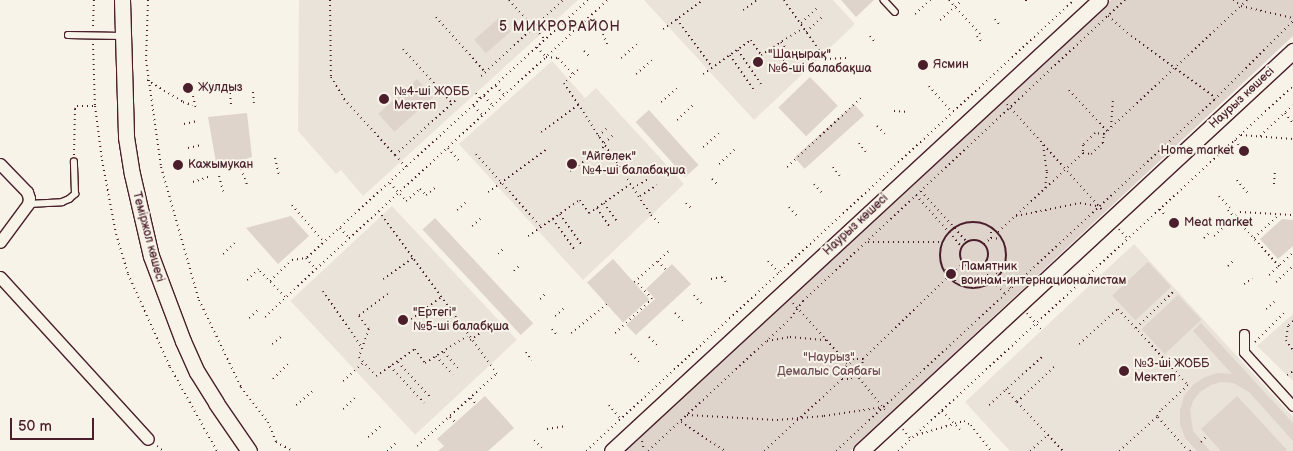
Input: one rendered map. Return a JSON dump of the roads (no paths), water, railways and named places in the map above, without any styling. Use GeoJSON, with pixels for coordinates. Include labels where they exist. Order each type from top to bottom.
{"type":"FeatureCollection","features":[{"type":"Feature","properties":{"kind":"street","name":"Теміржол көшесі"},"geometry":{"type":"LineString","coordinates":[[122,0],[126,137],[133,182],[151,256],[183,341],[198,372],[216,403],[249,451]]}},
{"type":"Feature","properties":{"kind":"street","name":"Наурыз көшесі"},"geometry":{"type":"LineString","coordinates":[[612,451],[1100,0]]}},
{"type":"Feature","properties":{"kind":"street","name":"Наурыз көшесі"},"geometry":{"type":"LineString","coordinates":[[861,451],[1293,51]]}},
{"type":"Feature","properties":{"kind":"street"},"geometry":{"type":"LineString","coordinates":[[0,164],[27,192],[28,204],[0,242]]}},
{"type":"Feature","properties":{"kind":"street"},"geometry":{"type":"LineString","coordinates":[[0,277],[148,439]]}},
{"type":"Feature","properties":{"kind":"street"},"geometry":{"type":"LineString","coordinates":[[1244,334],[1244,352],[1293,406]]}},
{"type":"Feature","properties":{"kind":"lane"},"geometry":{"type":"LineString","coordinates":[[884,0],[895,12]]}},
{"type":"Feature","properties":{"kind":"lane"},"geometry":{"type":"LineString","coordinates":[[68,35],[122,36]]}},
{"type":"Feature","properties":{"kind":"lane"},"geometry":{"type":"LineString","coordinates":[[28,204],[62,202],[75,194],[74,162]]}},
{"type":"Feature","properties":{"kind":"place","name":"\"Шаңырақ\" №6-ші балабақша"},"geometry":{"type":"Point","coordinates":[758,62]}},
{"type":"Feature","properties":{"kind":"place","name":"Ясмин"},"geometry":{"type":"Point","coordinates":[923,65]}},
{"type":"Feature","properties":{"kind":"place","name":"Жулдыз"},"geometry":{"type":"Point","coordinates":[188,88]}},
{"type":"Feature","properties":{"kind":"place","name":"№4-ші ЖОББ Мектеп"},"geometry":{"type":"Point","coordinates":[384,99]}},
{"type":"Feature","properties":{"kind":"place","name":"Home market"},"geometry":{"type":"Point","coordinates":[1244,151]}},
{"type":"Feature","properties":{"kind":"place","name":"\"Айгөлек\" №4-ші балабақша"},"geometry":{"type":"Point","coordinates":[572,164]}},
{"type":"Feature","properties":{"kind":"place","name":"Кажымукан"},"geometry":{"type":"Point","coordinates":[178,165]}},
{"type":"Feature","properties":{"kind":"place","name":"Meat market"},"geometry":{"type":"Point","coordinates":[1174,223]}},
{"type":"Feature","properties":{"kind":"place","name":"Памятник воинам-интернационалистам"},"geometry":{"type":"Point","coordinates":[951,274]}},
{"type":"Feature","properties":{"kind":"place","name":"\"Ертегі\" №5-ші балабқша"},"geometry":{"type":"Point","coordinates":[403,320]}},
{"type":"Feature","properties":{"kind":"place","name":"№3-ші ЖОББ Мектеп"},"geometry":{"type":"Point","coordinates":[1124,371]}},
{"type":"Feature","properties":{"kind":"district","name":"5 МИКРОРАЙОН"},"geometry":{"type":"Point","coordinates":[560,27]}},
{"type":"Feature","properties":{"kind":"park label","name":"\"Наурыз\" Демалыс Саябағы"},"geometry":{"type":"Point","coordinates":[829,365]}}]}
